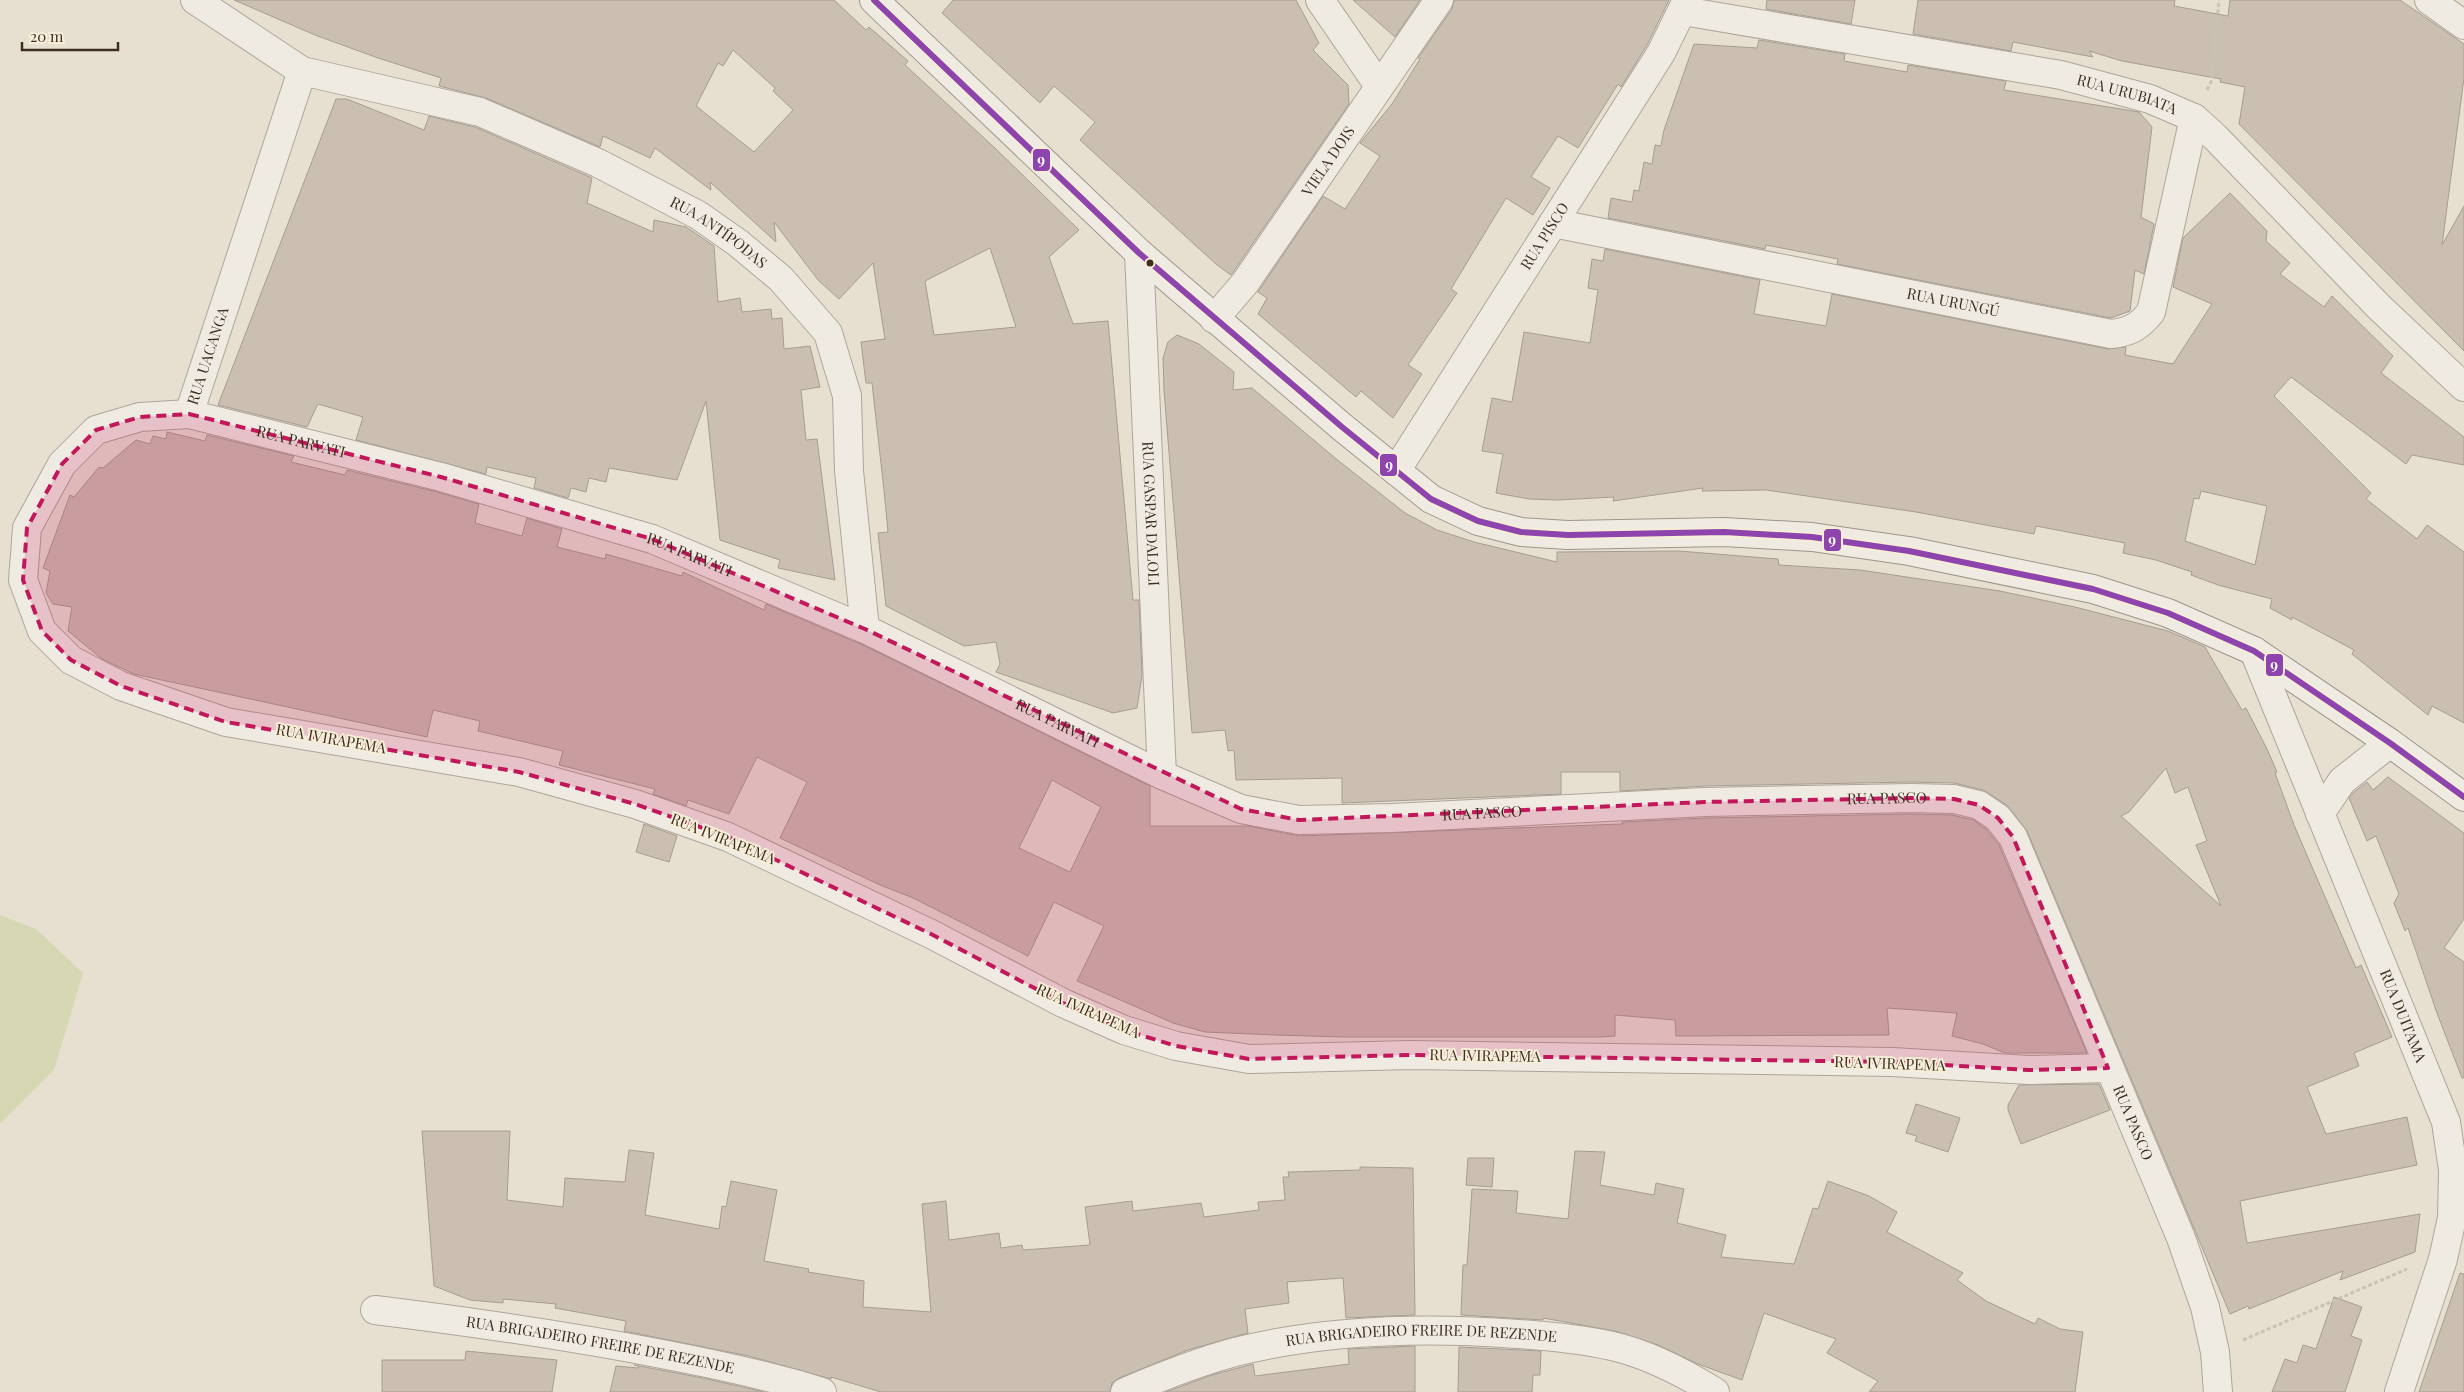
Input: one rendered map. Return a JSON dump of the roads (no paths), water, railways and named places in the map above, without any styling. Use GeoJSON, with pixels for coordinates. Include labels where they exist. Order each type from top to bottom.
{"type":"FeatureCollection","features":[{"type":"Feature","properties":{"kind":"street"},"geometry":{"type":"LineString","coordinates":[[195,0],[302,71]]}},
{"type":"Feature","properties":{"kind":"street"},"geometry":{"type":"LineString","coordinates":[[874,0],[1140,253],[1214,319],[1431,499],[1478,521],[1521,532],[1568,535],[1724,532],[1812,537],[1909,551],[2093,589],[2168,613],[2254,651],[2390,743],[2464,797]]}},
{"type":"Feature","properties":{"kind":"street"},"geometry":{"type":"LineString","coordinates":[[1320,0],[1379,86]]}},
{"type":"Feature","properties":{"kind":"street","name":"VIELA DOIS"},"geometry":{"type":"LineString","coordinates":[[1214,319],[1245,283],[1439,0]]}},
{"type":"Feature","properties":{"kind":"street"},"geometry":{"type":"LineString","coordinates":[[2429,0],[2464,25]]}},
{"type":"Feature","properties":{"kind":"street","name":"RUA URUBIATA"},"geometry":{"type":"LineString","coordinates":[[1685,6],[2061,75],[2150,100],[2194,118],[2215,137],[2378,306],[2464,387]]}},
{"type":"Feature","properties":{"kind":"street","name":"RUA PISCO"},"geometry":{"type":"LineString","coordinates":[[1396,471],[1661,53],[1685,6]]}},
{"type":"Feature","properties":{"kind":"street","name":"RUA UACANGA"},"geometry":{"type":"LineString","coordinates":[[120,686],[71,660],[42,631],[23,580],[27,528],[62,464],[96,430],[140,417],[189,414],[302,71]]}},
{"type":"Feature","properties":{"kind":"street","name":"RUA ANTÍPODAS"},"geometry":{"type":"LineString","coordinates":[[302,71],[480,112],[598,163],[698,215],[738,243],[781,280],[828,333],[847,396],[849,471],[865,629]]}},
{"type":"Feature","properties":{"kind":"street","name":"RUA URUNGÚ"},"geometry":{"type":"LineString","coordinates":[[1553,223],[2111,334],[2130,332],[2142,324],[2151,312],[2194,118]]}},
{"type":"Feature","properties":{"kind":"street","name":"RUA GASPAR DALOLI"},"geometry":{"type":"LineString","coordinates":[[1140,253],[1162,775]]}},
{"type":"Feature","properties":{"kind":"street","name":"RUA PARVATI"},"geometry":{"type":"LineString","coordinates":[[189,414],[441,477],[652,539],[865,629],[1162,775]]}},
{"type":"Feature","properties":{"kind":"street","name":"RUA DUITAMA"},"geometry":{"type":"LineString","coordinates":[[2254,651],[2446,1122],[2453,1170],[2452,1218],[2443,1259],[2400,1392]]}},
{"type":"Feature","properties":{"kind":"street","name":"RUA IVIRAPEMA"},"geometry":{"type":"LineString","coordinates":[[120,686],[226,722],[518,772],[635,804],[728,838],[931,934],[1063,1003],[1124,1030],[1176,1046],[1249,1058],[1411,1055],[1892,1062],[2029,1070],[2108,1068]]}},
{"type":"Feature","properties":{"kind":"street"},"geometry":{"type":"LineString","coordinates":[[2320,814],[2342,781],[2390,743]]}},
{"type":"Feature","properties":{"kind":"street","name":"RUA PASCO"},"geometry":{"type":"LineString","coordinates":[[1162,775],[1240,809],[1299,820],[1392,818],[1715,801],[1911,798],[1954,799],[1979,806],[1998,818],[2014,837],[2108,1068],[2181,1238],[2205,1307],[2215,1352],[2218,1392]]}},
{"type":"Feature","properties":{"kind":"street","name":"RUA BRIGADEIRO FREIRE DE REZENDE"},"geometry":{"type":"LineString","coordinates":[[375,1310],[492,1325],[598,1342],[732,1368],[822,1392]]}},
{"type":"Feature","properties":{"kind":"street","name":"RUA BRIGADEIRO FREIRE DE REZENDE"},"geometry":{"type":"LineString","coordinates":[[1125,1392],[1164,1376],[1235,1352],[1330,1334],[1458,1329],[1567,1338],[1613,1346],[1656,1361],[1716,1392]]}}]}
